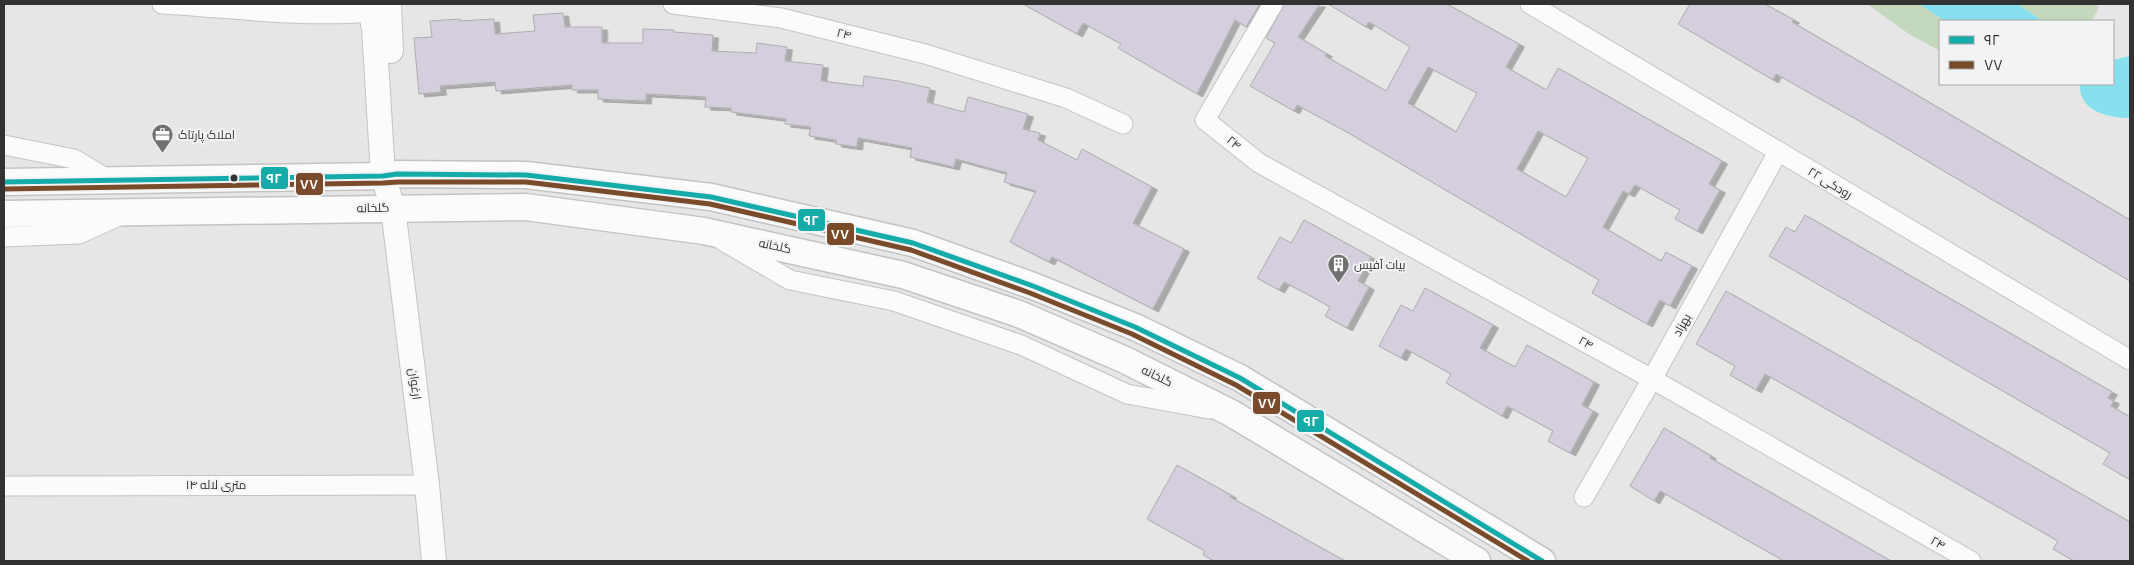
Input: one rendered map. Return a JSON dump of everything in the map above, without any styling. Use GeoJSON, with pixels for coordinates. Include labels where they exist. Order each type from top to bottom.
{"type":"FeatureCollection","features":[{"type":"Feature","properties":{"kind":"main road"},"geometry":{"type":"LineString","coordinates":[[4,182],[390,175],[526,175],[711,197],[913,243],[1032,286],[1135,327],[1240,378],[1542,561]]}},
{"type":"Feature","properties":{"kind":"main road","name":"گلخانه"},"geometry":{"type":"LineString","coordinates":[[4,214],[526,207],[704,231],[903,275],[1019,314],[1125,360],[1231,413],[1477,561]]}},
{"type":"Feature","properties":{"kind":"street"},"geometry":{"type":"LineString","coordinates":[[162,4],[347,14],[376,7]]}},
{"type":"Feature","properties":{"kind":"street","name":"۲۴"},"geometry":{"type":"LineString","coordinates":[[673,4],[781,18],[925,54],[1066,98],[1123,124]]}},
{"type":"Feature","properties":{"kind":"street","name":"۲۴"},"geometry":{"type":"LineString","coordinates":[[1273,4],[1205,120],[1259,163],[1652,379],[1971,561]]}},
{"type":"Feature","properties":{"kind":"street","name":"رودکی ۲۲"},"geometry":{"type":"LineString","coordinates":[[1530,4],[2130,360]]}},
{"type":"Feature","properties":{"kind":"street","name":"ارغوان"},"geometry":{"type":"LineString","coordinates":[[376,7],[393,208],[427,485],[434,561]]}},
{"type":"Feature","properties":{"kind":"street"},"geometry":{"type":"LineString","coordinates":[[4,145],[74,159],[109,180]]}},
{"type":"Feature","properties":{"kind":"street","name":"بهزاد"},"geometry":{"type":"LineString","coordinates":[[1584,497],[1778,152]]}},
{"type":"Feature","properties":{"kind":"street"},"geometry":{"type":"LineString","coordinates":[[4,237],[80,234],[128,212]]}},
{"type":"Feature","properties":{"kind":"street","name":"۱۴ متری لاله"},"geometry":{"type":"LineString","coordinates":[[4,486],[427,485]]}},
{"type":"Feature","properties":{"kind":"green space"},"geometry":{"type":"Polygon","coordinates":[[[1867,4],[2094,4],[2099,7],[2092,20],[1939,20],[1939,50],[1909,34],[1867,4]]]}},
{"type":"Feature","properties":{"kind":"water"},"geometry":{"type":"Polygon","coordinates":[[[1919,4],[2018,4],[2041,20],[1943,20],[1919,4]]]}},
{"type":"Feature","properties":{"kind":"water"},"geometry":{"type":"Polygon","coordinates":[[[2130,56],[2130,118],[2122,118],[2096,111],[2084,101],[2081,93],[2080,85],[2114,85],[2114,60],[2130,56]]]}},
{"type":"Feature","properties":{"kind":"building"},"geometry":{"type":"Polygon","coordinates":[[[1023,4],[1260,4],[1246,27],[1235,20],[1197,94],[1118,48],[1121,44],[1083,23],[1077,34],[1023,4]]]}},
{"type":"Feature","properties":{"kind":"building"},"geometry":{"type":"Polygon","coordinates":[[[1284,4],[1320,4],[1298,37],[1327,54],[1325,56],[1386,91],[1410,47],[1369,22],[1366,27],[1328,4],[1447,4],[1519,44],[1506,67],[1546,90],[1558,68],[1722,161],[1709,184],[1720,190],[1697,231],[1675,219],[1680,210],[1635,185],[1629,194],[1623,191],[1603,227],[1661,261],[1666,252],[1692,266],[1670,306],[1660,300],[1647,324],[1592,293],[1599,280],[1345,131],[1297,105],[1294,111],[1250,86],[1275,43],[1266,38],[1284,4]],[[1428,67],[1408,103],[1456,132],[1477,93],[1428,67]],[[1538,131],[1517,169],[1566,197],[1588,158],[1538,131]]]}},
{"type":"Feature","properties":{"kind":"building"},"geometry":{"type":"Polygon","coordinates":[[[1690,4],[1765,4],[1794,20],[1792,22],[2130,220],[2130,281],[1861,122],[1776,74],[1773,80],[1678,24],[1690,4]]]}},
{"type":"Feature","properties":{"kind":"building"},"geometry":{"type":"Polygon","coordinates":[[[563,13],[565,27],[602,27],[602,43],[643,43],[643,29],[674,30],[674,32],[713,35],[712,51],[756,53],[757,43],[787,47],[785,61],[823,65],[821,81],[863,86],[864,76],[898,81],[930,88],[927,102],[964,112],[968,97],[1028,114],[1023,129],[1040,133],[1038,140],[1077,160],[1082,149],[1152,187],[1133,223],[1184,249],[1153,309],[1052,257],[1049,262],[1010,242],[1036,191],[1004,182],[1007,173],[956,159],[954,167],[910,157],[912,148],[858,138],[857,147],[836,144],[836,140],[809,136],[811,127],[785,124],[786,119],[731,112],[731,108],[705,107],[706,97],[646,94],[646,101],[598,99],[598,90],[572,90],[572,85],[496,91],[495,82],[440,86],[441,92],[419,94],[414,38],[432,37],[430,21],[494,19],[495,34],[535,31],[533,15],[563,13]]]}},
{"type":"Feature","properties":{"kind":"building"},"geometry":{"type":"Polygon","coordinates":[[[1805,215],[2112,392],[2108,398],[2114,401],[2111,406],[2130,417],[2130,480],[2103,464],[2110,453],[1769,256],[1786,227],[1795,232],[1805,215]]]}},
{"type":"Feature","properties":{"kind":"building"},"geometry":{"type":"Polygon","coordinates":[[[1304,220],[1371,257],[1358,281],[1369,287],[1347,328],[1325,316],[1330,307],[1307,294],[1284,282],[1279,290],[1257,278],[1280,237],[1291,243],[1304,220]]]}},
{"type":"Feature","properties":{"kind":"building"},"geometry":{"type":"Polygon","coordinates":[[[1425,288],[1493,325],[1480,348],[1515,367],[1527,345],[1594,382],[1582,405],[1593,411],[1570,453],[1548,441],[1553,431],[1507,406],[1502,416],[1446,383],[1451,374],[1406,349],[1401,358],[1379,346],[1401,305],[1413,311],[1425,288]]]}},
{"type":"Feature","properties":{"kind":"building"},"geometry":{"type":"Polygon","coordinates":[[[1726,291],[2130,522],[2130,561],[2074,561],[2053,549],[2058,541],[1765,374],[1756,390],[1730,375],[1735,366],[1696,344],[1726,291]]]}},
{"type":"Feature","properties":{"kind":"building"},"geometry":{"type":"Polygon","coordinates":[[[1664,428],[1711,456],[1710,458],[1891,561],[1784,561],[1660,491],[1654,501],[1630,486],[1664,428]]]}},
{"type":"Feature","properties":{"kind":"building"},"geometry":{"type":"Polygon","coordinates":[[[1177,465],[1345,561],[1214,561],[1203,555],[1205,551],[1147,519],[1177,465]]]}},
{"type":"Feature","properties":{"kind":"transit line","name":"۹۲"},"geometry":{"type":"LineString","coordinates":[[4,182],[383,176],[397,174],[526,175],[711,197],[913,243],[1033,286],[1135,327],[1240,378],[1542,561]]}},
{"type":"Feature","properties":{"kind":"transit line","name":"۷۷"},"geometry":{"type":"LineString","coordinates":[[4,189],[398,182],[526,182],[710,204],[911,250],[1030,293],[1132,334],[1236,385],[1528,561]]}},
{"type":"Feature","properties":{"kind":"place","name":"املاک پارتاک"},"geometry":{"type":"Point","coordinates":[162,154]}},
{"type":"Feature","properties":{"kind":"place","name":"بیات آفیس"},"geometry":{"type":"Point","coordinates":[1338,284]}}]}
